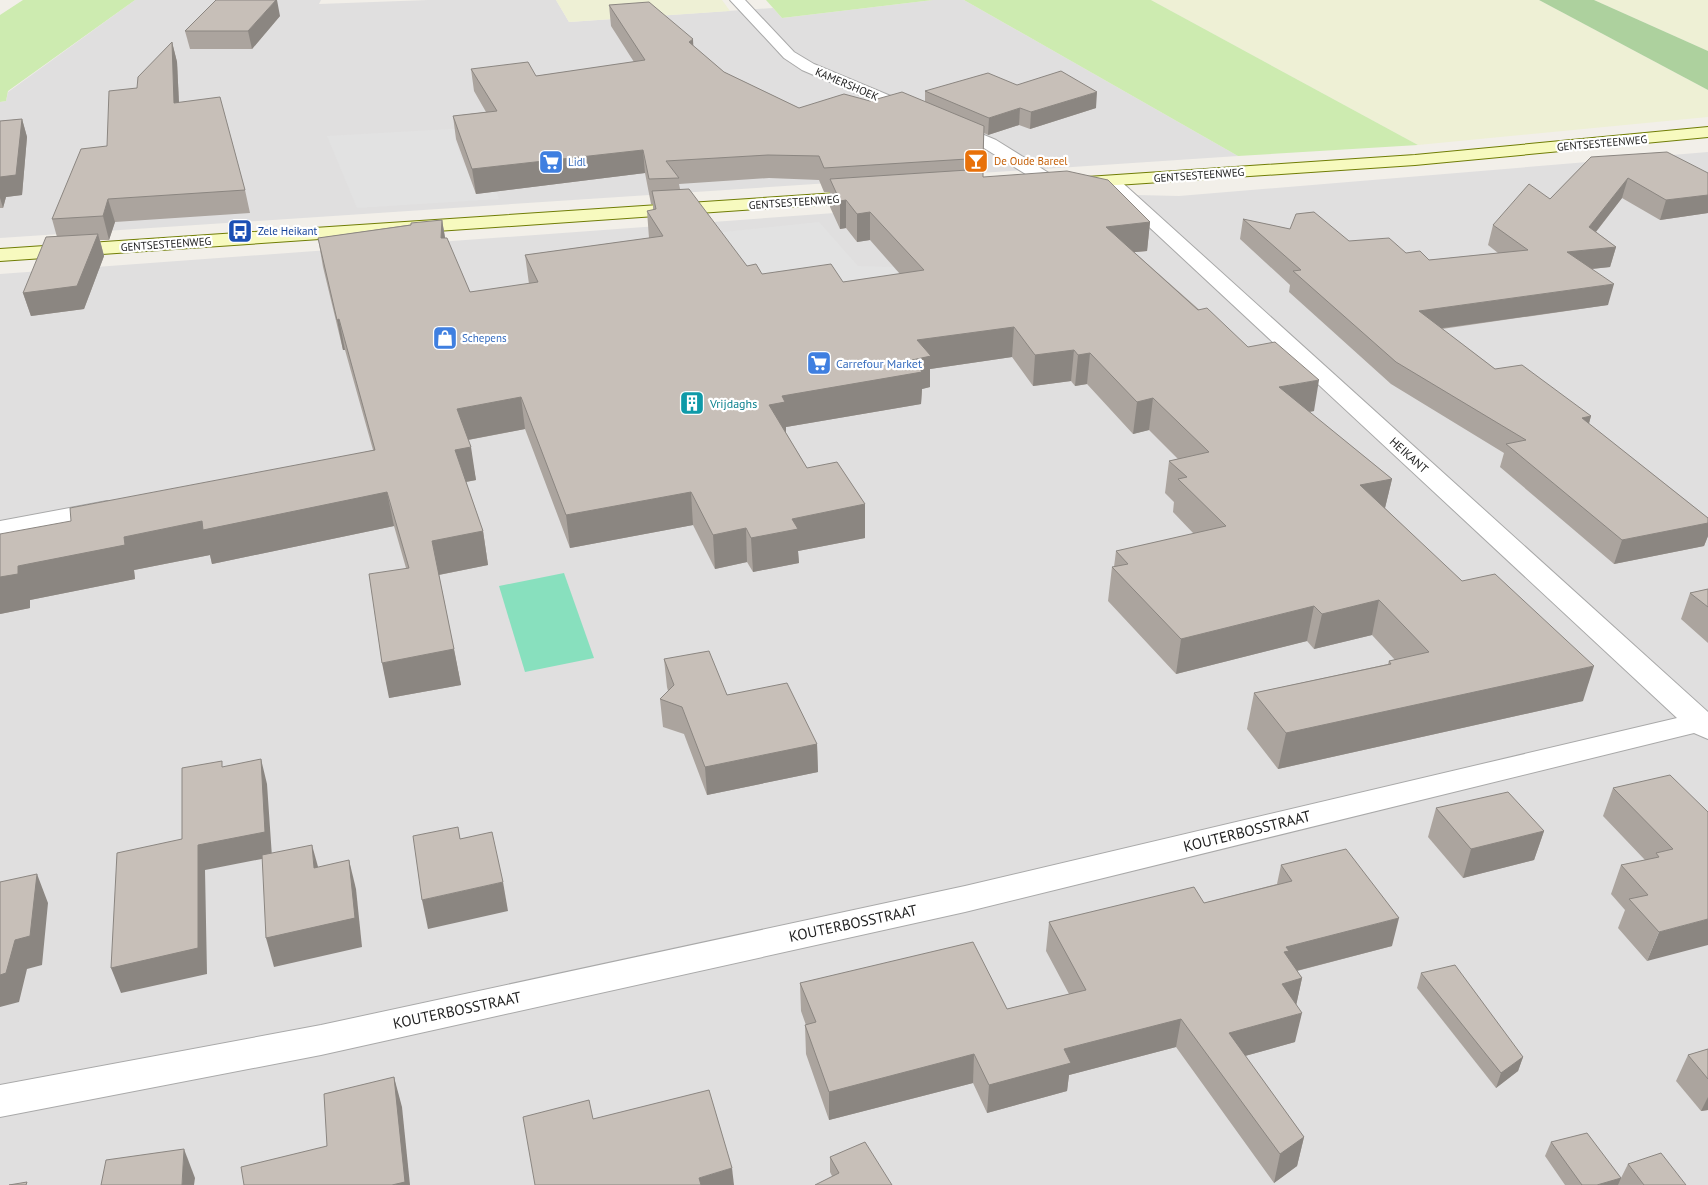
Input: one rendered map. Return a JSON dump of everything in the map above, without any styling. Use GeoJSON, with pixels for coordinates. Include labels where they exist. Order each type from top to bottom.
{"type":"FeatureCollection","features":[{"type":"Feature","properties":{"kind":"main road","name":"GENTSESTEENWEG"},"geometry":{"type":"LineString","coordinates":[[1025,186],[1415,160],[1708,132]]}},
{"type":"Feature","properties":{"kind":"main road","name":"GENTSESTEENWEG"},"geometry":{"type":"LineString","coordinates":[[0,255],[889,196]]}},
{"type":"Feature","properties":{"kind":"street","name":"KAMERSHOEK"},"geometry":{"type":"LineString","coordinates":[[737,0],[789,55],[808,67],[990,144],[1054,184]]}},
{"type":"Feature","properties":{"kind":"street","name":"HEIKANT"},"geometry":{"type":"LineString","coordinates":[[1110,181],[1704,725]]}},
{"type":"Feature","properties":{"kind":"street"},"geometry":{"type":"LineString","coordinates":[[0,529],[128,505]]}},
{"type":"Feature","properties":{"kind":"street","name":"KOUTERBOSSTRAAT"},"geometry":{"type":"LineString","coordinates":[[0,1101],[321,1040],[965,899],[1704,725]]}},
{"type":"Feature","properties":{"kind":"shaded area"},"geometry":{"type":"Polygon","coordinates":[[[135,0],[321,0],[319,4],[428,0],[556,0],[569,22],[773,8],[782,18],[933,0],[964,0],[1238,156],[0,238],[0,102],[6,101],[8,92],[135,0]]]}},
{"type":"Feature","properties":{"kind":"shaded area"},"geometry":{"type":"Polygon","coordinates":[[[468,128],[475,136],[455,139],[464,165],[496,190],[499,199],[357,208],[327,136],[468,128]]]}},
{"type":"Feature","properties":{"kind":"shaded area"},"geometry":{"type":"Polygon","coordinates":[[[1708,152],[1708,1185],[0,1185],[0,274],[1095,194],[1179,196],[1708,152]]]}},
{"type":"Feature","properties":{"kind":"shaded area"},"geometry":{"type":"Polygon","coordinates":[[[819,222],[858,266],[893,267],[950,329],[748,295],[704,234],[819,222]]]}},
{"type":"Feature","properties":{"kind":"green space"},"geometry":{"type":"Polygon","coordinates":[[[23,0],[135,0],[8,91],[6,101],[0,102],[0,15],[23,0]]]}},
{"type":"Feature","properties":{"kind":"green space"},"geometry":{"type":"Polygon","coordinates":[[[556,0],[722,0],[730,11],[569,22],[556,0]]]}},
{"type":"Feature","properties":{"kind":"green space"},"geometry":{"type":"Polygon","coordinates":[[[766,0],[933,0],[782,18],[766,0]]]}},
{"type":"Feature","properties":{"kind":"green space"},"geometry":{"type":"Polygon","coordinates":[[[964,0],[1151,0],[1418,145],[1238,156],[964,0]]]}},
{"type":"Feature","properties":{"kind":"green space"},"geometry":{"type":"Polygon","coordinates":[[[1151,0],[1539,0],[1708,90],[1708,117],[1418,145],[1151,0]]]}},
{"type":"Feature","properties":{"kind":"green space"},"geometry":{"type":"Polygon","coordinates":[[[1539,0],[1594,0],[1708,51],[1708,90],[1539,0]]]}},
{"type":"Feature","properties":{"kind":"green space"},"geometry":{"type":"Polygon","coordinates":[[[1594,0],[1708,0],[1708,51],[1594,0]]]}},
{"type":"Feature","properties":{"kind":"green space"},"geometry":{"type":"Polygon","coordinates":[[[564,573],[594,658],[525,672],[499,586],[564,573]]]}},
{"type":"Feature","properties":{"kind":"building"},"geometry":{"type":"Polygon","coordinates":[[[216,0],[276,0],[248,31],[185,31],[216,0]]]}},
{"type":"Feature","properties":{"kind":"building"},"geometry":{"type":"Polygon","coordinates":[[[649,2],[693,39],[689,42],[724,72],[799,108],[844,94],[870,101],[902,92],[984,126],[983,158],[824,168],[819,156],[768,155],[666,161],[679,178],[649,179],[643,150],[472,169],[453,116],[497,111],[471,69],[528,62],[536,76],[645,60],[609,5],[649,2]]]}},
{"type":"Feature","properties":{"kind":"building"},"geometry":{"type":"Polygon","coordinates":[[[172,42],[174,103],[220,97],[245,190],[108,199],[103,216],[52,219],[81,149],[107,146],[109,91],[137,88],[138,77],[172,42]]]}},
{"type":"Feature","properties":{"kind":"building"},"geometry":{"type":"Polygon","coordinates":[[[1061,71],[1097,92],[1031,112],[1020,108],[989,118],[925,91],[988,73],[1017,85],[1061,71]]]}},
{"type":"Feature","properties":{"kind":"building"},"geometry":{"type":"Polygon","coordinates":[[[22,119],[16,175],[0,177],[0,121],[22,119]]]}},
{"type":"Feature","properties":{"kind":"building"},"geometry":{"type":"Polygon","coordinates":[[[1667,152],[1708,173],[1708,195],[1666,200],[1628,178],[1589,227],[1616,247],[1567,252],[1614,284],[1419,311],[1495,369],[1522,365],[1591,416],[1582,418],[1708,518],[1708,523],[1622,540],[1506,444],[1526,440],[1396,362],[1293,271],[1301,270],[1243,219],[1290,229],[1296,214],[1314,212],[1349,241],[1389,238],[1406,253],[1420,251],[1429,260],[1528,250],[1493,225],[1529,184],[1550,199],[1591,157],[1667,152]]]}},
{"type":"Feature","properties":{"kind":"building"},"geometry":{"type":"Polygon","coordinates":[[[983,169],[983,177],[1067,171],[1108,180],[1150,222],[1106,227],[1198,310],[1207,308],[1248,347],[1275,342],[1319,380],[1279,387],[1392,479],[1360,485],[1462,581],[1495,574],[1594,666],[1286,733],[1254,693],[1391,664],[1389,661],[1429,652],[1379,600],[1322,614],[1314,606],[1181,639],[1112,567],[1128,564],[1116,551],[1226,526],[1178,479],[1187,477],[1169,461],[1209,452],[1153,398],[1137,402],[1090,353],[1078,355],[1074,350],[1035,355],[1014,327],[917,340],[931,356],[912,360],[922,372],[782,396],[785,402],[769,405],[807,468],[837,462],[865,504],[792,519],[798,529],[751,538],[746,528],[713,535],[691,492],[566,515],[521,397],[457,409],[471,447],[455,450],[483,531],[432,541],[454,649],[382,663],[369,574],[409,568],[387,492],[203,530],[202,521],[124,537],[125,545],[18,566],[18,574],[0,577],[0,534],[71,521],[70,508],[375,450],[339,319],[337,320],[318,238],[442,220],[441,238],[447,238],[470,292],[538,282],[525,255],[663,236],[647,211],[656,209],[652,191],[689,189],[747,266],[756,264],[762,274],[831,264],[843,282],[924,270],[870,212],[857,214],[846,200],[840,201],[830,179],[983,169]]]}},
{"type":"Feature","properties":{"kind":"building"},"geometry":{"type":"Polygon","coordinates":[[[98,234],[77,286],[23,293],[46,237],[98,234]]]}},
{"type":"Feature","properties":{"kind":"building"},"geometry":{"type":"Polygon","coordinates":[[[1708,589],[1708,607],[1690,593],[1708,589]]]}},
{"type":"Feature","properties":{"kind":"building"},"geometry":{"type":"Polygon","coordinates":[[[709,651],[727,695],[787,683],[817,744],[705,767],[682,707],[660,699],[674,685],[664,659],[709,651]]]}},
{"type":"Feature","properties":{"kind":"building"},"geometry":{"type":"Polygon","coordinates":[[[261,759],[265,832],[198,845],[198,948],[111,968],[117,853],[182,839],[182,768],[222,761],[222,767],[261,759]]]}},
{"type":"Feature","properties":{"kind":"building"},"geometry":{"type":"Polygon","coordinates":[[[1670,775],[1708,812],[1708,919],[1659,932],[1629,899],[1648,895],[1621,865],[1659,857],[1656,853],[1673,849],[1613,788],[1670,775]]]}},
{"type":"Feature","properties":{"kind":"building"},"geometry":{"type":"Polygon","coordinates":[[[1508,792],[1544,831],[1471,849],[1436,808],[1508,792]]]}},
{"type":"Feature","properties":{"kind":"building"},"geometry":{"type":"Polygon","coordinates":[[[458,827],[460,839],[492,832],[503,882],[422,900],[413,836],[458,827]]]}},
{"type":"Feature","properties":{"kind":"building"},"geometry":{"type":"Polygon","coordinates":[[[312,845],[314,868],[349,860],[355,918],[266,938],[262,855],[312,845]]]}},
{"type":"Feature","properties":{"kind":"building"},"geometry":{"type":"Polygon","coordinates":[[[1346,849],[1399,918],[1286,947],[1289,951],[1284,952],[1302,978],[1282,984],[1302,1013],[1229,1033],[1304,1137],[1280,1154],[1181,1019],[1064,1049],[1071,1063],[989,1085],[974,1054],[829,1092],[805,1025],[816,1022],[800,983],[973,942],[1007,1009],[1086,990],[1049,922],[1194,887],[1204,903],[1292,881],[1281,865],[1346,849]]]}},
{"type":"Feature","properties":{"kind":"building"},"geometry":{"type":"Polygon","coordinates":[[[37,874],[30,936],[15,940],[6,973],[0,975],[0,882],[37,874]]]}},
{"type":"Feature","properties":{"kind":"building"},"geometry":{"type":"Polygon","coordinates":[[[1455,965],[1523,1057],[1501,1073],[1421,973],[1455,965]]]}},
{"type":"Feature","properties":{"kind":"building"},"geometry":{"type":"Polygon","coordinates":[[[1708,1049],[1708,1079],[1688,1055],[1708,1049]]]}},
{"type":"Feature","properties":{"kind":"building"},"geometry":{"type":"Polygon","coordinates":[[[394,1077],[405,1182],[392,1185],[244,1185],[241,1167],[327,1146],[324,1094],[394,1077]]]}},
{"type":"Feature","properties":{"kind":"building"},"geometry":{"type":"Polygon","coordinates":[[[709,1090],[732,1168],[699,1178],[701,1185],[535,1185],[523,1117],[589,1100],[593,1119],[709,1090]]]}},
{"type":"Feature","properties":{"kind":"building"},"geometry":{"type":"Polygon","coordinates":[[[1587,1133],[1621,1178],[1597,1185],[1582,1185],[1551,1142],[1587,1133]]]}},
{"type":"Feature","properties":{"kind":"building"},"geometry":{"type":"Polygon","coordinates":[[[865,1142],[892,1185],[815,1185],[839,1173],[830,1157],[865,1142]]]}},
{"type":"Feature","properties":{"kind":"building"},"geometry":{"type":"Polygon","coordinates":[[[184,1149],[182,1185],[101,1185],[106,1160],[184,1149]]]}},
{"type":"Feature","properties":{"kind":"building"},"geometry":{"type":"Polygon","coordinates":[[[1661,1153],[1686,1185],[1644,1185],[1628,1164],[1661,1153]]]}},
{"type":"Feature","properties":{"kind":"building"},"geometry":{"type":"Polygon","coordinates":[[[27,1182],[26,1185],[9,1185],[27,1182]]]}},
{"type":"Feature","properties":{"kind":"place","name":"De Oude Bareel"},"geometry":{"type":"Point","coordinates":[976,161]}},
{"type":"Feature","properties":{"kind":"place","name":"Lidl"},"geometry":{"type":"Point","coordinates":[551,162]}},
{"type":"Feature","properties":{"kind":"place","name":"Zele Heikant"},"geometry":{"type":"Point","coordinates":[240,231]}},
{"type":"Feature","properties":{"kind":"place","name":"Schepens"},"geometry":{"type":"Point","coordinates":[445,338]}},
{"type":"Feature","properties":{"kind":"place","name":"Carrefour Market"},"geometry":{"type":"Point","coordinates":[819,363]}},
{"type":"Feature","properties":{"kind":"place","name":"Vrijdaghs"},"geometry":{"type":"Point","coordinates":[692,403]}}]}
